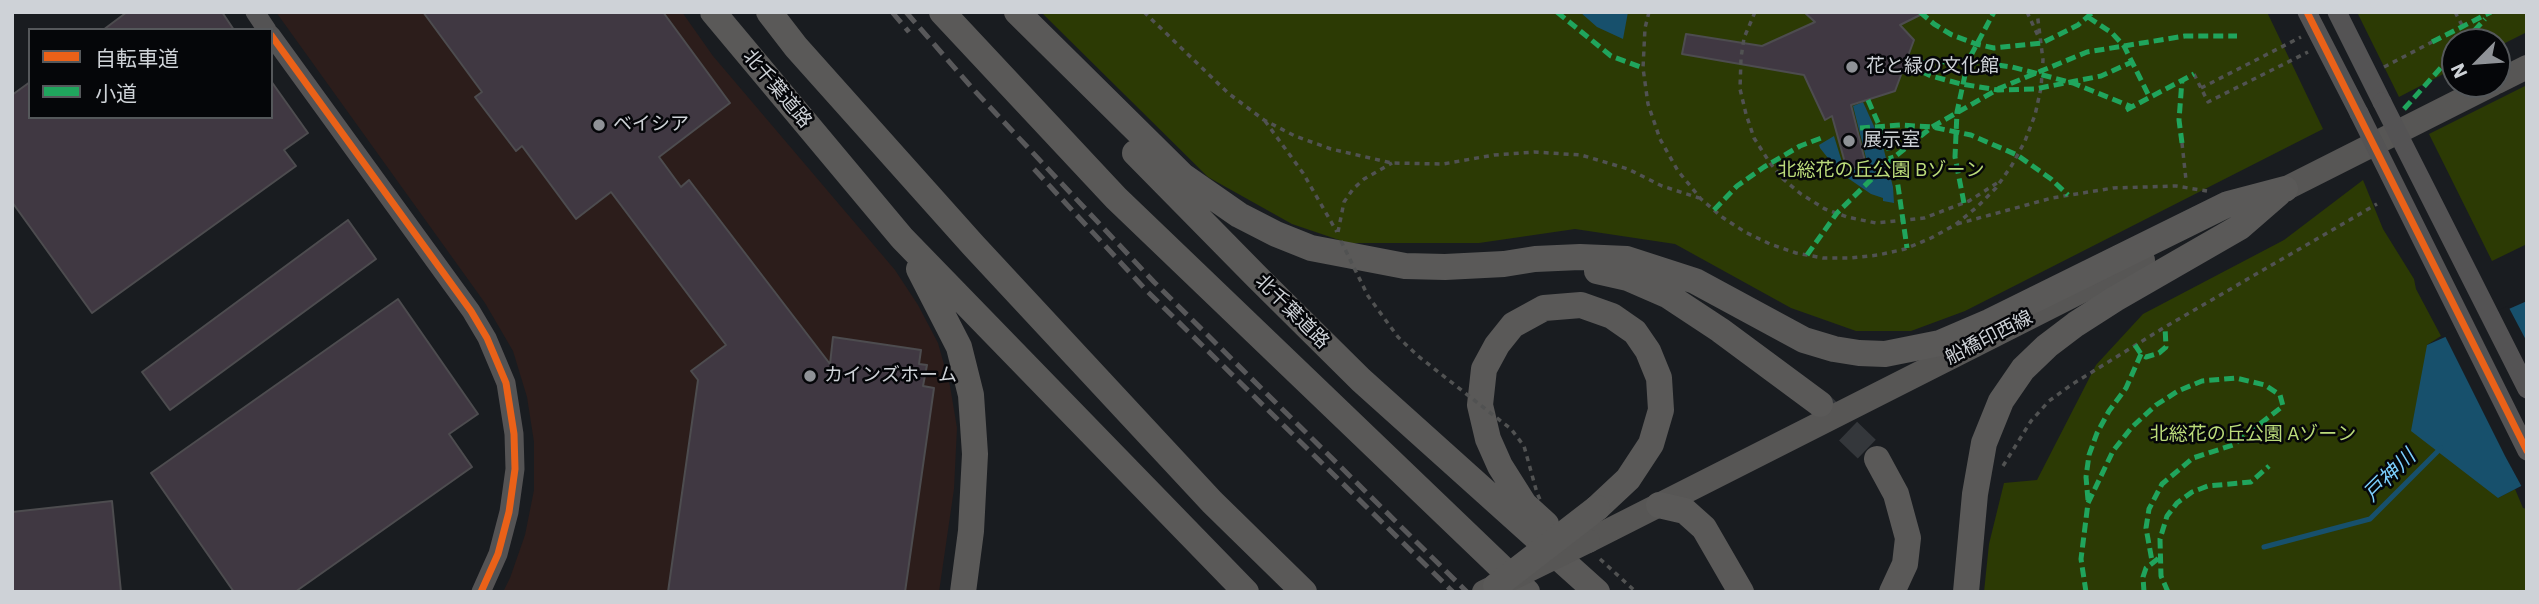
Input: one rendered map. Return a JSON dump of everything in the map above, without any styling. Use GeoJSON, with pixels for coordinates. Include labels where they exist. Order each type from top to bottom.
{"type":"FeatureCollection","features":[{"type":"Feature","properties":{"kind":"highway","name":"北千葉道路"},"geometry":{"type":"LineString","coordinates":[[713,12],[902,238],[1246,592]]}},
{"type":"Feature","properties":{"kind":"highway"},"geometry":{"type":"LineString","coordinates":[[769,12],[796,47],[973,245],[1212,502],[1304,592]]}},
{"type":"Feature","properties":{"kind":"highway","name":"北千葉道路"},"geometry":{"type":"LineString","coordinates":[[942,12],[1116,198],[1527,592]]}},
{"type":"Feature","properties":{"kind":"highway","name":"北千葉道路"},"geometry":{"type":"LineString","coordinates":[[1006,12],[1141,159],[1361,380],[1597,592]]}},
{"type":"Feature","properties":{"kind":"highway"},"geometry":{"type":"LineString","coordinates":[[1017,12],[1184,176],[1239,215],[1276,234],[1311,248],[1405,266],[1554,265],[1629,278],[1667,295],[1720,330],[1820,404]]}},
{"type":"Feature","properties":{"kind":"highway"},"geometry":{"type":"LineString","coordinates":[[1504,264],[1535,259],[1580,257],[1627,259],[1695,281],[1804,340],[1834,349],[1885,354],[1940,343],[1990,322],[2228,204],[2285,188]]}},
{"type":"Feature","properties":{"kind":"highway"},"geometry":{"type":"LineString","coordinates":[[1966,592],[1975,494],[1984,443],[2001,401],[2023,369],[2047,346],[2077,324],[2240,227],[2285,188]]}},
{"type":"Feature","properties":{"kind":"highway"},"geometry":{"type":"LineString","coordinates":[[902,238],[959,347],[971,395],[975,454],[971,531],[963,592]]}},
{"type":"Feature","properties":{"kind":"highway"},"geometry":{"type":"LineString","coordinates":[[1490,589],[1597,508],[1628,479],[1651,444],[1661,410],[1659,378],[1648,351],[1635,332],[1612,316],[1581,305],[1544,308],[1513,325],[1497,345],[1484,369],[1480,405],[1488,439],[1500,466],[1524,504],[1618,592]]}},
{"type":"Feature","properties":{"kind":"highway"},"geometry":{"type":"LineString","coordinates":[[1877,460],[1896,494],[1908,538],[1905,564],[1892,592]]}},
{"type":"Feature","properties":{"kind":"highway"},"geometry":{"type":"LineString","coordinates":[[1659,505],[1685,511],[1704,528],[1741,592]]}},
{"type":"Feature","properties":{"kind":"highway"},"geometry":{"type":"LineString","coordinates":[[1182,526],[1235,592]]}},
{"type":"Feature","properties":{"kind":"main road","name":"船橋印西線"},"geometry":{"type":"LineString","coordinates":[[2511,75],[2527,67]]}},
{"type":"Feature","properties":{"kind":"main road","name":"船橋印西線"},"geometry":{"type":"LineString","coordinates":[[1490,589],[2465,98]]}},
{"type":"Feature","properties":{"kind":"street"},"geometry":{"type":"LineString","coordinates":[[255,12],[266,28]]}},
{"type":"Feature","properties":{"kind":"street"},"geometry":{"type":"LineString","coordinates":[[2307,12],[2527,451]]}},
{"type":"Feature","properties":{"kind":"street"},"geometry":{"type":"LineString","coordinates":[[2337,12],[2527,389]]}},
{"type":"Feature","properties":{"kind":"street"},"geometry":{"type":"LineString","coordinates":[[273,38],[471,311],[487,338],[506,383],[514,434],[515,469],[509,512],[498,554],[481,592]]}},
{"type":"Feature","properties":{"kind":"path"},"geometry":{"type":"LineString","coordinates":[[1144,12],[1228,93],[1264,120],[1331,149],[1392,163],[1443,164],[1494,155],[1534,152],[1581,155],[1628,169],[1662,186],[1701,199]]}},
{"type":"Feature","properties":{"kind":"path"},"geometry":{"type":"LineString","coordinates":[[1649,12],[1645,28],[1643,68],[1648,104],[1660,139],[1672,160],[1701,199],[1721,217],[1770,244],[1823,258],[1878,255],[1905,249],[1931,238],[1955,225],[2001,180],[2025,141],[2041,89],[2042,43],[2037,12]]}},
{"type":"Feature","properties":{"kind":"path"},"geometry":{"type":"LineString","coordinates":[[1755,12],[1744,38],[1741,58],[1740,89],[1746,114],[1754,138],[1770,163],[1783,179],[1801,194],[1825,209],[1876,223],[1924,218],[1969,201],[2001,180]]}},
{"type":"Feature","properties":{"kind":"path"},"geometry":{"type":"LineString","coordinates":[[2027,12],[2042,43]]}},
{"type":"Feature","properties":{"kind":"path"},"geometry":{"type":"LineString","coordinates":[[2455,12],[2462,27]]}},
{"type":"Feature","properties":{"kind":"path"},"geometry":{"type":"LineString","coordinates":[[2201,88],[2301,37]]}},
{"type":"Feature","properties":{"kind":"path"},"geometry":{"type":"LineString","coordinates":[[2380,69],[2432,42]]}},
{"type":"Feature","properties":{"kind":"path"},"geometry":{"type":"LineString","coordinates":[[2194,75],[2208,102],[2308,52]]}},
{"type":"Feature","properties":{"kind":"path"},"geometry":{"type":"LineString","coordinates":[[1264,120],[1303,173],[1338,234],[1368,296],[1398,337],[1418,356],[1511,429],[1524,446],[1542,504]]}},
{"type":"Feature","properties":{"kind":"path"},"geometry":{"type":"LineString","coordinates":[[2182,143],[2186,180]]}},
{"type":"Feature","properties":{"kind":"path"},"geometry":{"type":"LineString","coordinates":[[1338,234],[1344,202],[1353,188],[1392,163]]}},
{"type":"Feature","properties":{"kind":"path"},"geometry":{"type":"LineString","coordinates":[[1955,225],[2052,198],[2113,188],[2176,186],[2217,192]]}},
{"type":"Feature","properties":{"kind":"path"},"geometry":{"type":"LineString","coordinates":[[2001,469],[2031,421],[2049,401],[2071,385],[2377,204]]}},
{"type":"Feature","properties":{"kind":"shaded area"},"geometry":{"type":"Polygon","coordinates":[[[276,12],[682,12],[713,56],[895,270],[938,343],[950,386],[957,428],[954,489],[939,592],[503,592],[525,535],[534,490],[534,442],[527,397],[513,351],[485,303],[276,12]]]}},
{"type":"Feature","properties":{"kind":"green space","name":"北総花の丘公園 Bゾーン"},"geometry":{"type":"Polygon","coordinates":[[[1041,12],[2267,12],[2323,129],[1965,311],[1911,331],[1856,331],[1791,308],[1675,244],[1575,229],[1479,243],[1348,243],[1292,224],[1208,177],[1041,12]]]}},
{"type":"Feature","properties":{"kind":"green space"},"geometry":{"type":"Polygon","coordinates":[[[2357,12],[2527,12],[2527,32],[2511,40],[2511,28],[2441,28],[2441,75],[2399,97],[2357,12]]]}},
{"type":"Feature","properties":{"kind":"green space"},"geometry":{"type":"Polygon","coordinates":[[[2527,85],[2527,244],[2492,261],[2429,134],[2501,98],[2511,98],[2511,93],[2527,85]]]}},
{"type":"Feature","properties":{"kind":"green space","name":"北総花の丘公園 Aゾーン"},"geometry":{"type":"Polygon","coordinates":[[[2363,180],[2383,229],[2414,279],[2416,289],[2441,336],[2427,345],[2498,498],[2515,489],[2523,508],[2527,509],[2527,592],[1984,592],[1989,544],[2004,483],[2037,480],[2096,365],[2143,314],[2284,240],[2363,180]]]}},
{"type":"Feature","properties":{"kind":"water"},"geometry":{"type":"Polygon","coordinates":[[[1580,12],[1628,12],[1623,39],[1597,27],[1580,12]]]}},
{"type":"Feature","properties":{"kind":"water"},"geometry":{"type":"Polygon","coordinates":[[[1863,102],[1883,146],[1894,203],[1883,201],[1883,198],[1871,194],[1839,172],[1819,145],[1834,136],[1845,172],[1868,166],[1853,106],[1863,102]]]}},
{"type":"Feature","properties":{"kind":"water"},"geometry":{"type":"Polygon","coordinates":[[[2527,301],[2527,483],[2498,498],[2411,431],[2427,345],[2527,301]]]}},
{"type":"Feature","properties":{"kind":"pier"},"geometry":{"type":"Polygon","coordinates":[[[2508,306],[2527,342],[2527,487],[2523,489],[2444,334],[2508,306]]]}},
{"type":"Feature","properties":{"kind":"building"},"geometry":{"type":"Polygon","coordinates":[[[127,12],[222,12],[233,28],[106,28],[127,12]]]}},
{"type":"Feature","properties":{"kind":"building","name":"カインズホーム"},"geometry":{"type":"Polygon","coordinates":[[[423,12],[663,12],[730,103],[659,157],[681,187],[689,180],[830,364],[833,337],[921,350],[919,364],[927,365],[923,386],[934,388],[905,592],[668,592],[698,380],[691,371],[726,345],[611,192],[576,219],[522,146],[516,151],[475,97],[482,92],[423,12]]]}},
{"type":"Feature","properties":{"kind":"building","name":"花と緑の文化館"},"geometry":{"type":"Polygon","coordinates":[[[1804,12],[1926,12],[1900,25],[1914,40],[1895,91],[1851,105],[1866,165],[1847,170],[1832,116],[1825,120],[1804,75],[1682,54],[1686,34],[1762,46],[1815,22],[1804,12]]]}},
{"type":"Feature","properties":{"kind":"building"},"geometry":{"type":"Polygon","coordinates":[[[28,83],[28,119],[273,119],[273,84],[308,133],[284,150],[296,166],[92,313],[12,202],[12,95],[28,83]]]}},
{"type":"Feature","properties":{"kind":"building"},"geometry":{"type":"Polygon","coordinates":[[[348,220],[376,259],[170,410],[142,372],[348,220]]]}},
{"type":"Feature","properties":{"kind":"building"},"geometry":{"type":"Polygon","coordinates":[[[398,299],[478,414],[449,434],[472,467],[295,592],[234,592],[151,473],[398,299]]]}},
{"type":"Feature","properties":{"kind":"building"},"geometry":{"type":"Polygon","coordinates":[[[112,501],[121,592],[12,592],[12,512],[112,501]]]}},
{"type":"Feature","properties":{"kind":"waterway","name":"戸神川"},"geometry":{"type":"LineString","coordinates":[[2264,547],[2370,519],[2441,448]]}},
{"type":"Feature","properties":{"kind":"tunnel"},"geometry":{"type":"LineString","coordinates":[[1820,404],[1877,459]]}},
{"type":"Feature","properties":{"kind":"railway"},"geometry":{"type":"LineString","coordinates":[[892,12],[909,32]]}},
{"type":"Feature","properties":{"kind":"railway"},"geometry":{"type":"LineString","coordinates":[[906,12],[973,89],[1154,282],[1467,592]]}},
{"type":"Feature","properties":{"kind":"railway"},"geometry":{"type":"LineString","coordinates":[[1034,169],[1147,291],[1453,592]]}},
{"type":"Feature","properties":{"kind":"marked path"},"geometry":{"type":"LineString","coordinates":[[1557,12],[1611,56],[1643,68]]}},
{"type":"Feature","properties":{"kind":"marked path"},"geometry":{"type":"LineString","coordinates":[[1920,12],[1952,35],[1994,48],[2042,43],[2078,25],[2093,12]]}},
{"type":"Feature","properties":{"kind":"marked path"},"geometry":{"type":"LineString","coordinates":[[1964,203],[1955,157],[1957,112],[1968,61],[1994,12]]}},
{"type":"Feature","properties":{"kind":"marked path"},"geometry":{"type":"LineString","coordinates":[[2432,42],[2491,12]]}},
{"type":"Feature","properties":{"kind":"marked path"},"geometry":{"type":"LineString","coordinates":[[2088,17],[2112,33],[2124,46],[2150,98]]}},
{"type":"Feature","properties":{"kind":"marked path"},"geometry":{"type":"LineString","coordinates":[[2477,28],[2485,19]]}},
{"type":"Feature","properties":{"kind":"marked path"},"geometry":{"type":"LineString","coordinates":[[1807,255],[1837,213],[1892,159],[1932,127],[2000,88],[2087,52],[2185,36],[2237,36]]}},
{"type":"Feature","properties":{"kind":"marked path"},"geometry":{"type":"LineString","coordinates":[[1908,63],[1968,61],[2012,67],[2073,83],[2132,107]]}},
{"type":"Feature","properties":{"kind":"marked path"},"geometry":{"type":"LineString","coordinates":[[1908,65],[1931,76],[1998,90],[2035,89],[2101,76],[2132,62]]}},
{"type":"Feature","properties":{"kind":"marked path"},"geometry":{"type":"LineString","coordinates":[[2404,109],[2441,68]]}},
{"type":"Feature","properties":{"kind":"marked path"},"geometry":{"type":"LineString","coordinates":[[2126,110],[2194,74]]}},
{"type":"Feature","properties":{"kind":"marked path"},"geometry":{"type":"LineString","coordinates":[[2182,80],[2179,120],[2182,143]]}},
{"type":"Feature","properties":{"kind":"marked path"},"geometry":{"type":"LineString","coordinates":[[1868,100],[1887,143],[1897,179],[1907,248]]}},
{"type":"Feature","properties":{"kind":"marked path"},"geometry":{"type":"LineString","coordinates":[[1860,128],[1900,125],[1932,127],[1971,135],[2017,155],[2068,195]]}},
{"type":"Feature","properties":{"kind":"marked path"},"geometry":{"type":"LineString","coordinates":[[1714,210],[1737,186],[1764,167],[1800,146],[1824,137]]}},
{"type":"Feature","properties":{"kind":"marked path"},"geometry":{"type":"LineString","coordinates":[[2135,345],[2146,357],[2159,353],[2166,347],[2165,327]]}},
{"type":"Feature","properties":{"kind":"marked path"},"geometry":{"type":"LineString","coordinates":[[2088,500],[2086,477],[2089,455],[2097,433],[2126,388],[2141,354]]}},
{"type":"Feature","properties":{"kind":"marked path"},"geometry":{"type":"LineString","coordinates":[[2086,592],[2081,559],[2088,503],[2113,451],[2132,427],[2156,405],[2178,391],[2202,381],[2236,378],[2265,385],[2280,395],[2283,406],[2233,445],[2193,458],[2162,484],[2149,509],[2146,528],[2152,561]]}},
{"type":"Feature","properties":{"kind":"marked path"},"geometry":{"type":"LineString","coordinates":[[2168,592],[2161,576],[2160,539],[2167,516],[2177,503],[2192,492],[2208,486],[2251,482],[2269,466]]}},
{"type":"Feature","properties":{"kind":"marked path"},"geometry":{"type":"LineString","coordinates":[[2144,592],[2143,577],[2146,568],[2159,558]]}},
{"type":"Feature","properties":{"kind":"cycle path"},"geometry":{"type":"LineString","coordinates":[[2307,12],[2527,451]]}},
{"type":"Feature","properties":{"kind":"cycle path"},"geometry":{"type":"LineString","coordinates":[[273,38],[471,311],[487,338],[506,383],[514,434],[515,469],[509,512],[498,554],[481,592]]}},
{"type":"Feature","properties":{"kind":"place","name":"花と緑の文化館"},"geometry":{"type":"Point","coordinates":[1852,67]}},
{"type":"Feature","properties":{"kind":"place","name":"ベイシア"},"geometry":{"type":"Point","coordinates":[599,125]}},
{"type":"Feature","properties":{"kind":"place","name":"展示室"},"geometry":{"type":"Point","coordinates":[1849,141]}},
{"type":"Feature","properties":{"kind":"place","name":"カインズホーム"},"geometry":{"type":"Point","coordinates":[810,376]}}]}
